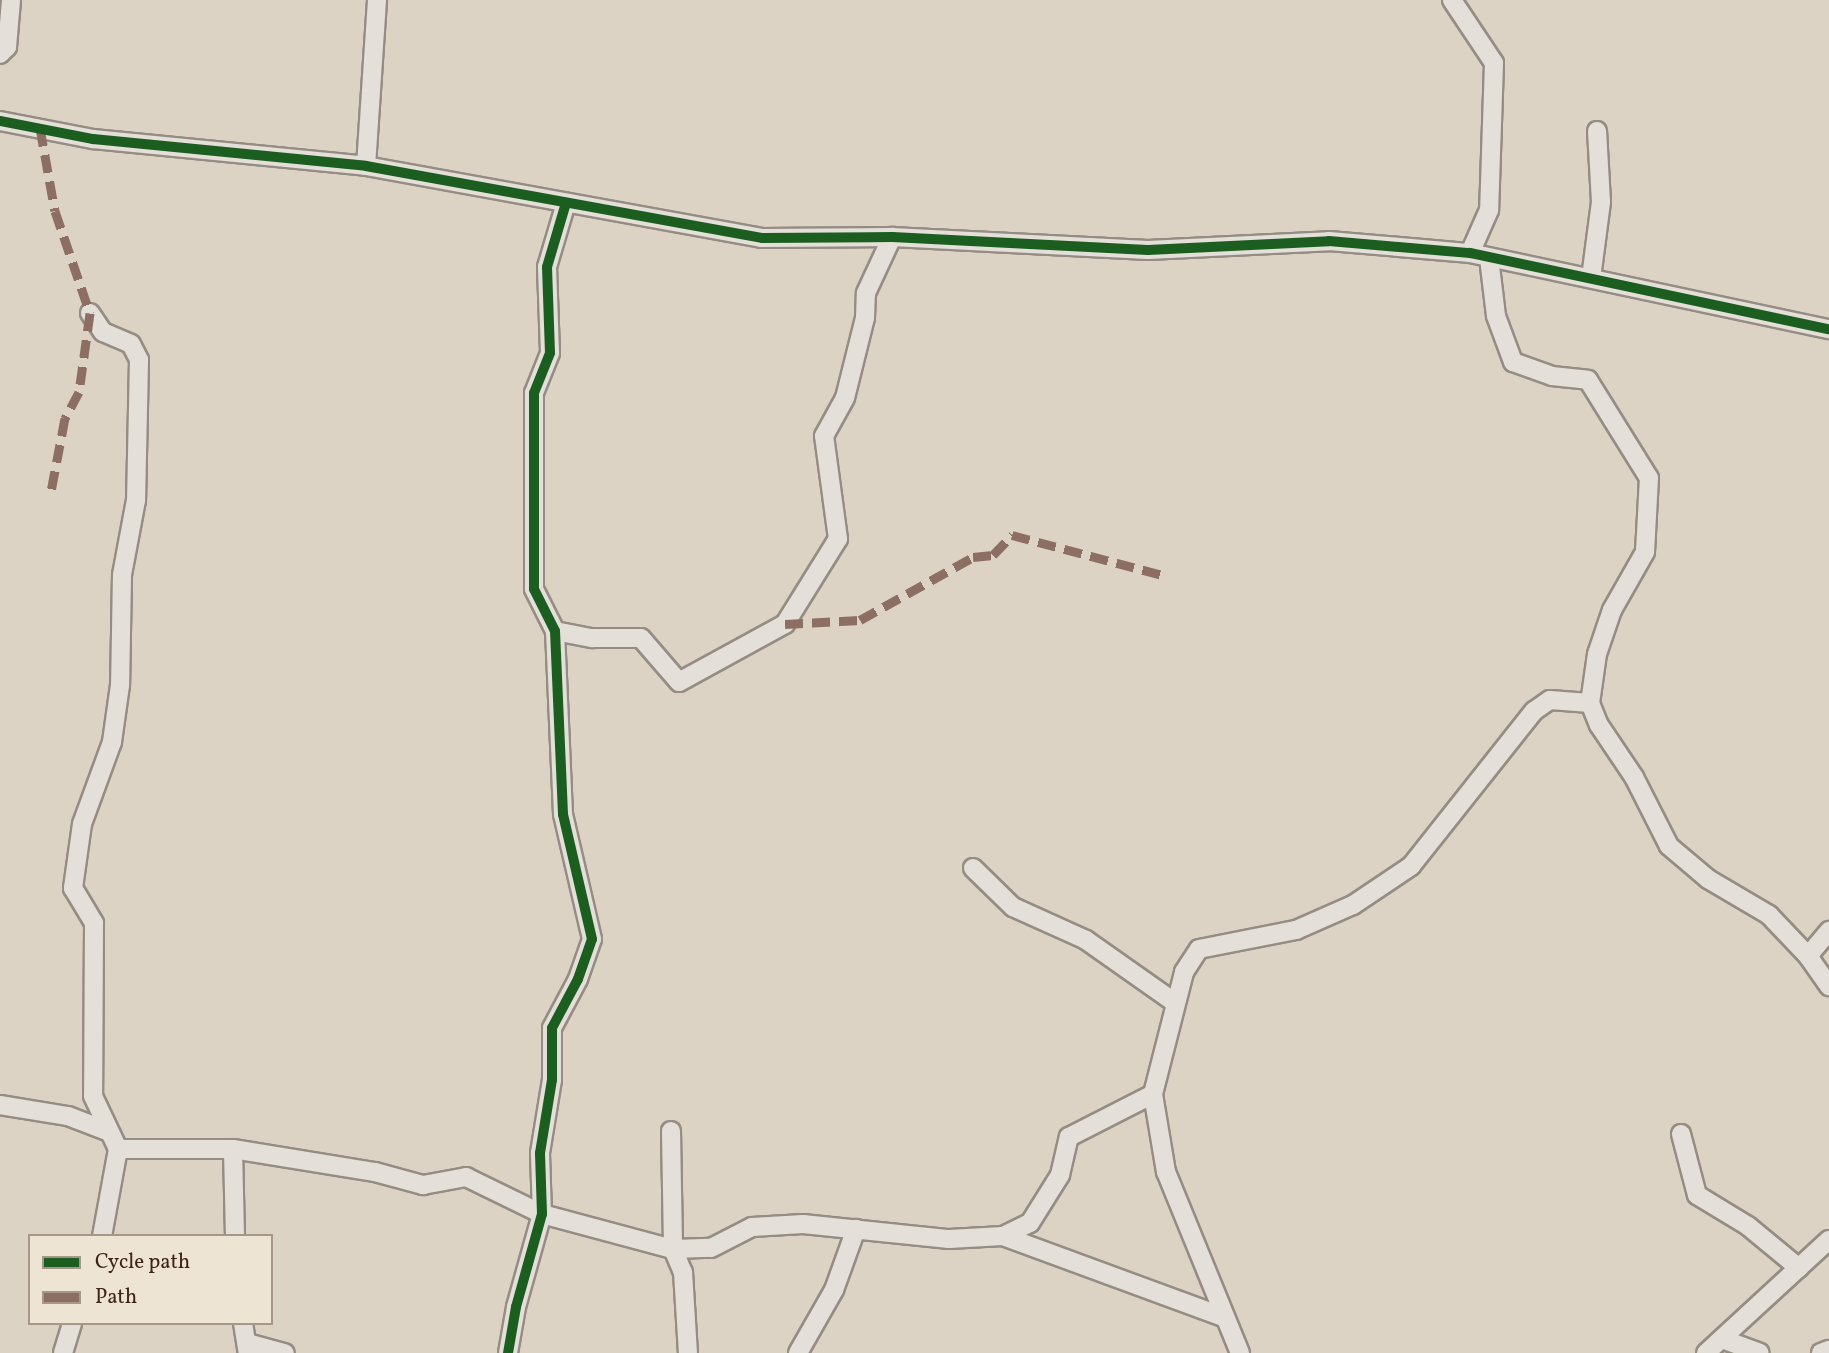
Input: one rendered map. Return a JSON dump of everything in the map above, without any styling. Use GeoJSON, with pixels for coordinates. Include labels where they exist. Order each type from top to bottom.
{"type":"FeatureCollection","features":[{"type":"Feature","properties":{"kind":"street"},"geometry":{"type":"LineString","coordinates":[[0,54],[6,47],[11,0]]}},
{"type":"Feature","properties":{"kind":"street"},"geometry":{"type":"LineString","coordinates":[[366,166],[377,0]]}},
{"type":"Feature","properties":{"kind":"street"},"geometry":{"type":"LineString","coordinates":[[1452,0],[1494,63],[1489,209],[1470,253]]}},
{"type":"Feature","properties":{"kind":"street"},"geometry":{"type":"LineString","coordinates":[[0,121],[93,139],[366,166],[762,237],[892,237],[1148,250],[1329,241],[1470,253],[1829,328]]}},
{"type":"Feature","properties":{"kind":"street"},"geometry":{"type":"LineString","coordinates":[[1591,278],[1601,202],[1597,131]]}},
{"type":"Feature","properties":{"kind":"street"},"geometry":{"type":"LineString","coordinates":[[508,1353],[516,1307],[542,1214],[540,1153],[552,1080],[552,1028],[578,979],[592,939],[563,814],[555,631],[534,589],[534,393],[550,354],[547,267],[566,203]]}},
{"type":"Feature","properties":{"kind":"street"},"geometry":{"type":"LineString","coordinates":[[555,631],[592,638],[641,638],[678,682],[785,624],[838,539],[824,436],[845,398],[865,318],[866,293],[892,237]]}},
{"type":"Feature","properties":{"kind":"street"},"geometry":{"type":"LineString","coordinates":[[1489,258],[1496,316],[1513,362],[1552,376],[1588,380],[1649,478],[1645,552],[1612,610],[1598,654],[1590,704],[1669,846],[1708,879],[1769,915],[1808,956],[1829,986]]}},
{"type":"Feature","properties":{"kind":"street"},"geometry":{"type":"LineString","coordinates":[[90,313],[103,332],[131,344],[139,360],[136,500],[122,575],[120,685],[112,742],[82,824],[73,888],[94,923],[93,1096],[107,1131],[118,1149],[102,1234]]}},
{"type":"Feature","properties":{"kind":"street"},"geometry":{"type":"LineString","coordinates":[[1240,1353],[1223,1317],[1166,1172],[1153,1094],[1174,1002],[1184,972],[1199,949],[1296,930],[1353,905],[1410,866],[1534,711],[1550,700],[1590,704]]}},
{"type":"Feature","properties":{"kind":"street"},"geometry":{"type":"LineString","coordinates":[[973,868],[1013,907],[1086,940],[1174,1002]]}},
{"type":"Feature","properties":{"kind":"street"},"geometry":{"type":"LineString","coordinates":[[1808,956],[1829,931]]}},
{"type":"Feature","properties":{"kind":"street"},"geometry":{"type":"LineString","coordinates":[[118,1149],[233,1149],[375,1172],[423,1185],[466,1177],[542,1214],[673,1249],[710,1248],[752,1227],[803,1224],[948,1239],[1003,1236],[1030,1223],[1060,1175],[1069,1136],[1153,1094]]}},
{"type":"Feature","properties":{"kind":"street"},"geometry":{"type":"LineString","coordinates":[[0,1105],[68,1115],[107,1131]]}},
{"type":"Feature","properties":{"kind":"street"},"geometry":{"type":"LineString","coordinates":[[671,1131],[673,1249],[683,1272],[688,1353]]}},
{"type":"Feature","properties":{"kind":"street"},"geometry":{"type":"LineString","coordinates":[[1681,1134],[1697,1195],[1748,1226],[1799,1268]]}},
{"type":"Feature","properties":{"kind":"street"},"geometry":{"type":"LineString","coordinates":[[233,1149],[235,1234]]}},
{"type":"Feature","properties":{"kind":"street"},"geometry":{"type":"LineString","coordinates":[[799,1353],[834,1290],[856,1229]]}},
{"type":"Feature","properties":{"kind":"street"},"geometry":{"type":"LineString","coordinates":[[1003,1236],[1223,1317]]}},
{"type":"Feature","properties":{"kind":"street"},"geometry":{"type":"LineString","coordinates":[[1706,1353],[1829,1240]]}},
{"type":"Feature","properties":{"kind":"street"},"geometry":{"type":"LineString","coordinates":[[63,1353],[71,1325]]}},
{"type":"Feature","properties":{"kind":"street"},"geometry":{"type":"LineString","coordinates":[[243,1325],[247,1348],[285,1353]]}},
{"type":"Feature","properties":{"kind":"street"},"geometry":{"type":"LineString","coordinates":[[1722,1339],[1760,1353]]}},
{"type":"Feature","properties":{"kind":"street"},"geometry":{"type":"LineString","coordinates":[[1821,1353],[1829,1350]]}},
{"type":"Feature","properties":{"kind":"marked path"},"geometry":{"type":"LineString","coordinates":[[40,128],[55,211],[90,313],[79,392],[65,418],[50,497]]}},
{"type":"Feature","properties":{"kind":"marked path"},"geometry":{"type":"LineString","coordinates":[[785,624],[860,620],[973,557],[993,555],[1012,535],[1166,576]]}},
{"type":"Feature","properties":{"kind":"cycle path"},"geometry":{"type":"LineString","coordinates":[[0,121],[93,139],[366,166],[762,238],[892,237],[1148,250],[1329,241],[1470,253],[1829,329]]}},
{"type":"Feature","properties":{"kind":"cycle path"},"geometry":{"type":"LineString","coordinates":[[508,1353],[516,1307],[542,1214],[540,1153],[552,1080],[552,1028],[578,979],[592,939],[563,814],[555,631],[534,589],[534,393],[550,353],[547,267],[566,203]]}}]}
